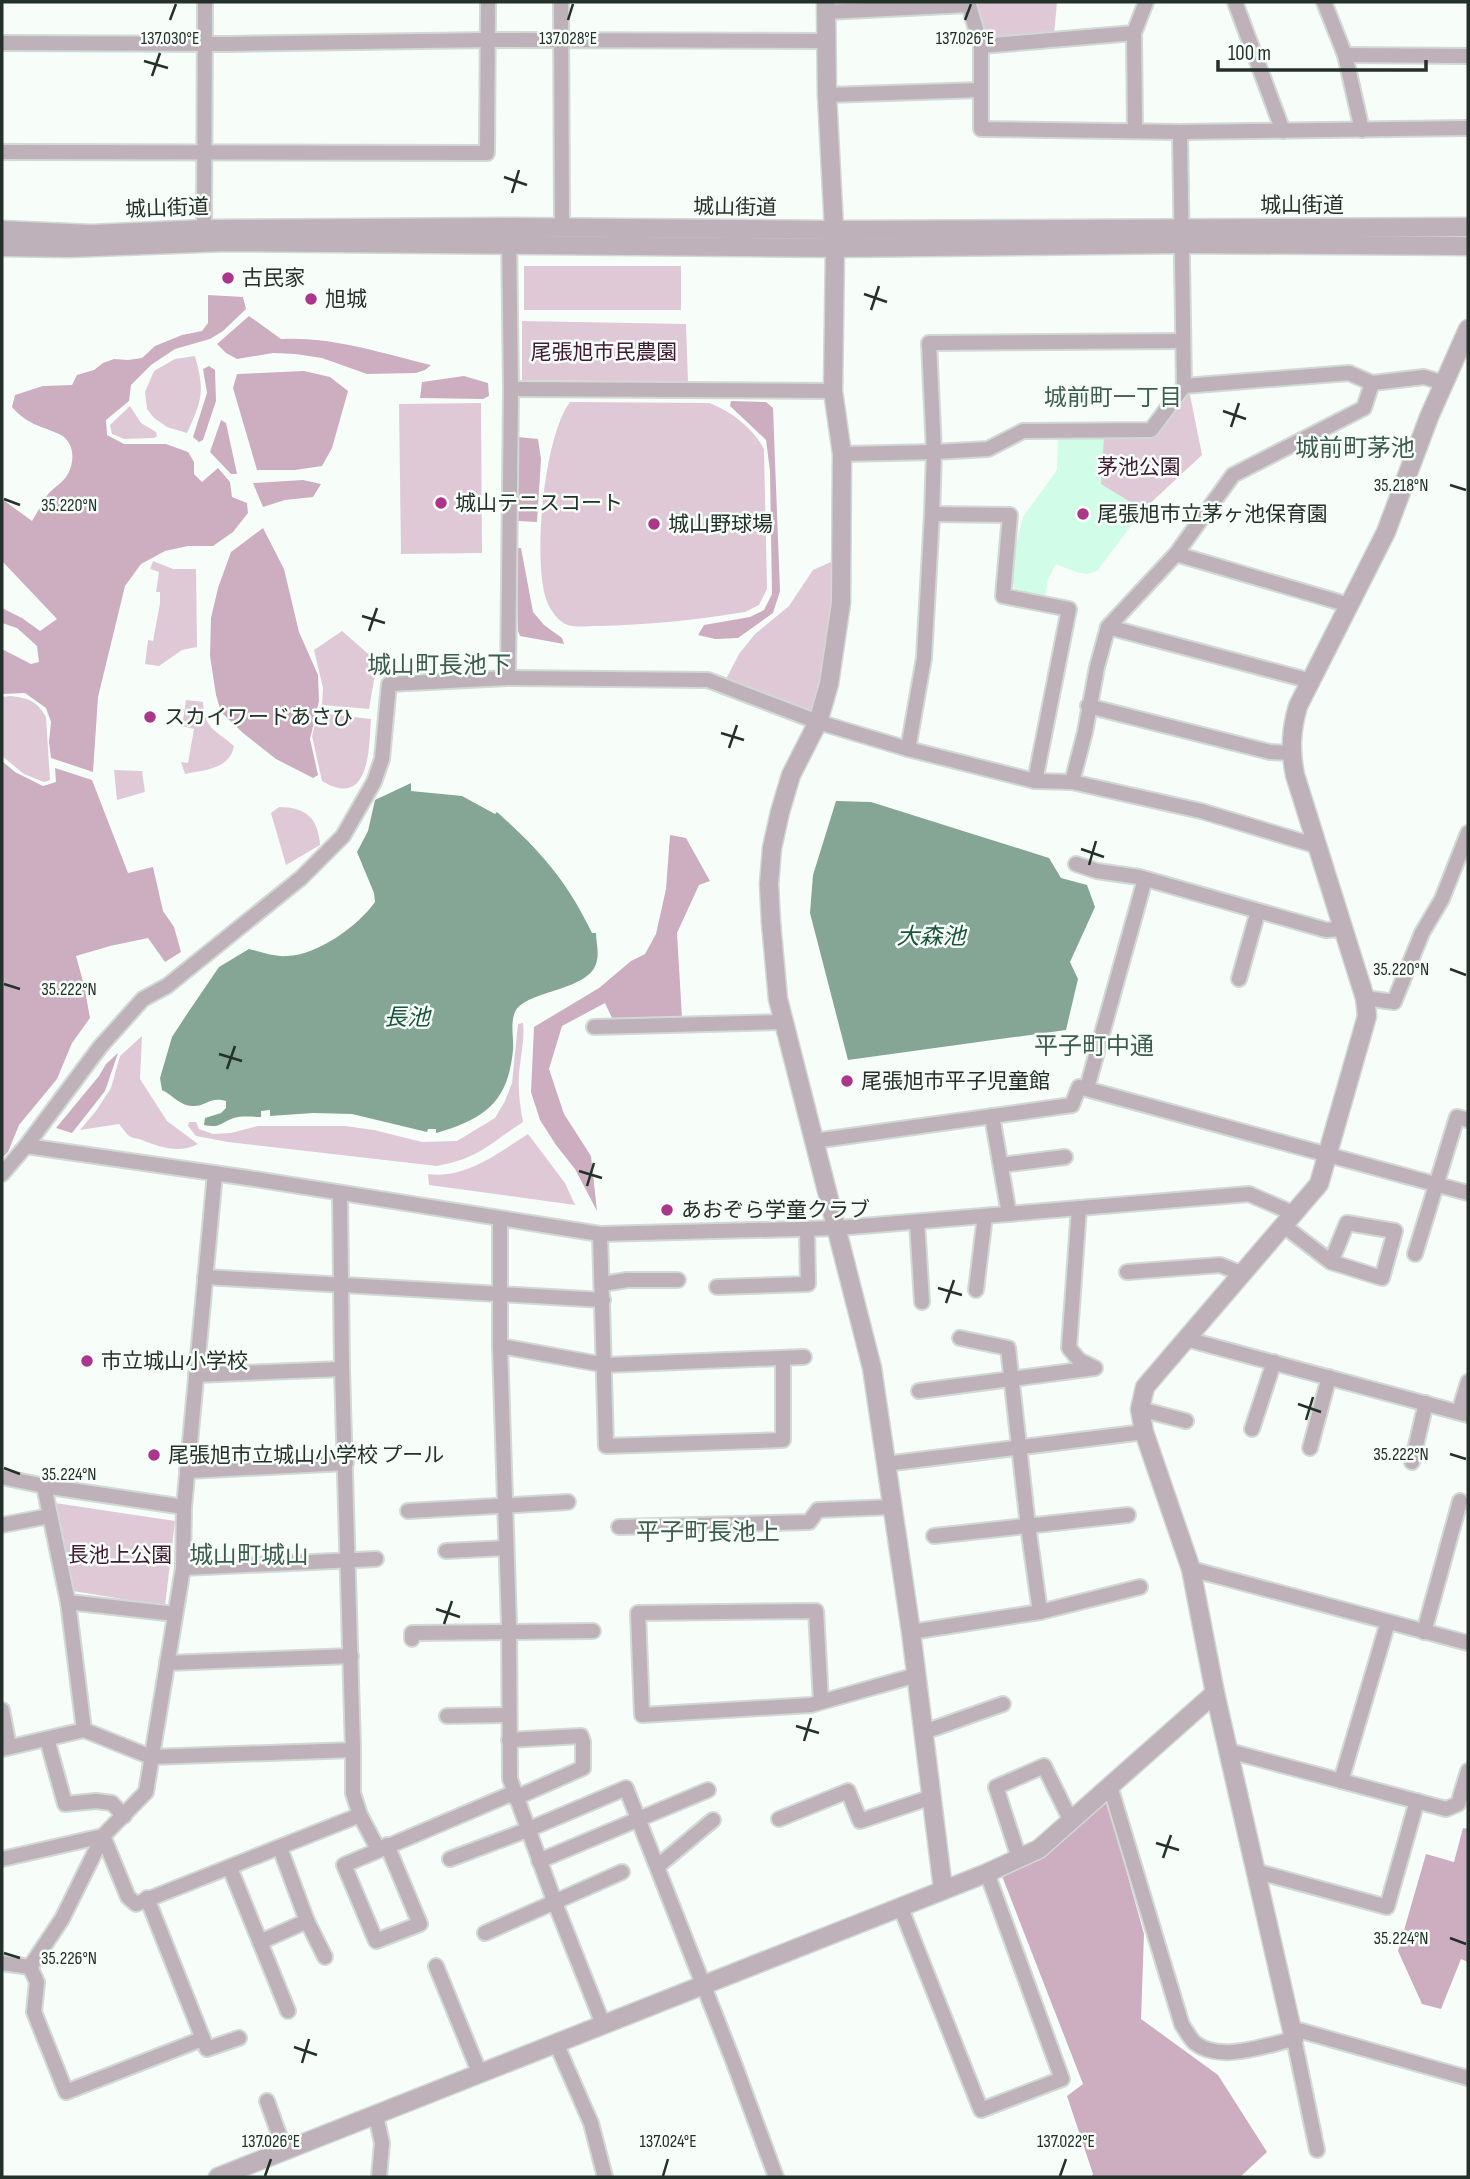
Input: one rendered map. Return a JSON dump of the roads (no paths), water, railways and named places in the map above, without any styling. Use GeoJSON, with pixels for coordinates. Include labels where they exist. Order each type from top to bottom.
{"type":"FeatureCollection","features":[{"type":"Feature","properties":{"kind":"street"},"geometry":{"type":"LineString","coordinates":[[204,229],[205,2]]}},
{"type":"Feature","properties":{"kind":"street"},"geometry":{"type":"LineString","coordinates":[[2,152],[487,153],[488,2]]}},
{"type":"Feature","properties":{"kind":"street"},"geometry":{"type":"LineString","coordinates":[[561,2],[562,228]]}},
{"type":"Feature","properties":{"kind":"street"},"geometry":{"type":"LineString","coordinates":[[1135,131],[1134,33],[1146,2]]}},
{"type":"Feature","properties":{"kind":"street"},"geometry":{"type":"LineString","coordinates":[[1234,2],[1283,131]]}},
{"type":"Feature","properties":{"kind":"street"},"geometry":{"type":"LineString","coordinates":[[1324,2],[1345,55],[1362,130]]}},
{"type":"Feature","properties":{"kind":"street"},"geometry":{"type":"LineString","coordinates":[[943,1889],[911,1632],[872,1368],[778,999],[771,923],[769,884],[772,848],[791,775],[818,722],[829,684],[841,603],[842,454],[832,391],[834,239],[826,7],[968,4],[981,46],[981,130],[1180,132],[1468,128]]}},
{"type":"Feature","properties":{"kind":"street"},"geometry":{"type":"LineString","coordinates":[[981,46],[1134,33]]}},
{"type":"Feature","properties":{"kind":"street"},"geometry":{"type":"LineString","coordinates":[[2,43],[827,41]]}},
{"type":"Feature","properties":{"kind":"street"},"geometry":{"type":"LineString","coordinates":[[1345,55],[1468,56]]}},
{"type":"Feature","properties":{"kind":"street"},"geometry":{"type":"LineString","coordinates":[[827,95],[981,90]]}},
{"type":"Feature","properties":{"kind":"street"},"geometry":{"type":"LineString","coordinates":[[842,454],[988,449],[1023,431],[1151,430],[1184,386],[1180,132]]}},
{"type":"Feature","properties":{"kind":"street","name":"城山街道"},"geometry":{"type":"LineString","coordinates":[[2,230],[92,234],[204,229],[834,239],[1182,236],[1468,227]]}},
{"type":"Feature","properties":{"kind":"street","name":"城山街道"},"geometry":{"type":"LineString","coordinates":[[2,247],[69,248],[509,235],[562,228],[834,239]]}},
{"type":"Feature","properties":{"kind":"street"},"geometry":{"type":"LineString","coordinates":[[508,678],[511,389],[509,235]]}},
{"type":"Feature","properties":{"kind":"street","name":"城山街道"},"geometry":{"type":"LineString","coordinates":[[1182,236],[1468,246]]}},
{"type":"Feature","properties":{"kind":"street"},"geometry":{"type":"LineString","coordinates":[[1317,2150],[1215,1693],[1191,1569],[1144,1432],[1140,1409],[1144,1387],[1319,1184],[1328,1155],[1367,1016],[1365,998],[1290,753],[1295,717],[1386,532],[1468,329]]}},
{"type":"Feature","properties":{"kind":"street"},"geometry":{"type":"LineString","coordinates":[[908,749],[924,658],[932,514],[934,452],[929,343],[1183,341]]}},
{"type":"Feature","properties":{"kind":"street"},"geometry":{"type":"LineString","coordinates":[[1184,386],[1349,373],[1373,383],[1424,377],[1444,383]]}},
{"type":"Feature","properties":{"kind":"street"},"geometry":{"type":"LineString","coordinates":[[1072,782],[1108,627],[1176,554],[1233,475],[1364,408],[1373,383]]}},
{"type":"Feature","properties":{"kind":"street"},"geometry":{"type":"LineString","coordinates":[[511,389],[832,391]]}},
{"type":"Feature","properties":{"kind":"street"},"geometry":{"type":"LineString","coordinates":[[932,514],[1010,515],[1003,596],[1069,609],[1035,781]]}},
{"type":"Feature","properties":{"kind":"street"},"geometry":{"type":"LineString","coordinates":[[1176,554],[1349,605]]}},
{"type":"Feature","properties":{"kind":"street"},"geometry":{"type":"LineString","coordinates":[[1108,627],[1311,681]]}},
{"type":"Feature","properties":{"kind":"street"},"geometry":{"type":"LineString","coordinates":[[2,1174],[100,1047],[143,999],[167,986],[301,878],[343,836],[373,782],[382,759],[389,684],[508,678],[708,680],[818,722],[908,749],[1035,781],[1072,782],[1201,811],[1317,846]]}},
{"type":"Feature","properties":{"kind":"street"},"geometry":{"type":"LineString","coordinates":[[1088,706],[1270,752],[1290,753]]}},
{"type":"Feature","properties":{"kind":"street"},"geometry":{"type":"LineString","coordinates":[[1365,998],[1394,1002],[1422,933],[1442,899],[1468,833]]}},
{"type":"Feature","properties":{"kind":"street"},"geometry":{"type":"LineString","coordinates":[[1076,864],[1097,871],[1145,879],[1326,930],[1343,929]]}},
{"type":"Feature","properties":{"kind":"street"},"geometry":{"type":"LineString","coordinates":[[1087,1088],[1145,879]]}},
{"type":"Feature","properties":{"kind":"street"},"geometry":{"type":"LineString","coordinates":[[1239,979],[1258,911]]}},
{"type":"Feature","properties":{"kind":"street"},"geometry":{"type":"LineString","coordinates":[[594,1027],[784,1022]]}},
{"type":"Feature","properties":{"kind":"street"},"geometry":{"type":"LineString","coordinates":[[814,1141],[1072,1105],[1079,1087],[1468,1193]]}},
{"type":"Feature","properties":{"kind":"street"},"geometry":{"type":"LineString","coordinates":[[992,1116],[1009,1214]]}},
{"type":"Feature","properties":{"kind":"street"},"geometry":{"type":"LineString","coordinates":[[1415,1254],[1457,1117],[1468,1120]]}},
{"type":"Feature","properties":{"kind":"street"},"geometry":{"type":"LineString","coordinates":[[26,1146],[600,1234],[838,1228],[1250,1194],[1290,1220],[1331,1262],[1382,1278],[1395,1231],[1347,1223],[1331,1262]]}},
{"type":"Feature","properties":{"kind":"street"},"geometry":{"type":"LineString","coordinates":[[1000,1165],[1065,1157]]}},
{"type":"Feature","properties":{"kind":"street"},"geometry":{"type":"LineString","coordinates":[[30,1967],[62,1919],[103,1836],[146,1793],[183,1568],[184,1507],[215,1173]]}},
{"type":"Feature","properties":{"kind":"street"},"geometry":{"type":"LineString","coordinates":[[341,1194],[340,1286],[354,1793],[360,1815],[382,1847],[420,1924],[376,1941],[344,1865],[382,1847],[583,1768],[581,1736],[509,1740]]}},
{"type":"Feature","properties":{"kind":"street"},"geometry":{"type":"LineString","coordinates":[[919,1391],[1096,1368],[1079,1360],[1069,1348],[1079,1208]]}},
{"type":"Feature","properties":{"kind":"street"},"geometry":{"type":"LineString","coordinates":[[976,1290],[985,1216]]}},
{"type":"Feature","properties":{"kind":"street"},"geometry":{"type":"LineString","coordinates":[[500,1219],[499,1295],[509,1632],[510,1779],[527,1830],[603,2024]]}},
{"type":"Feature","properties":{"kind":"street"},"geometry":{"type":"LineString","coordinates":[[917,1222],[922,1302]]}},
{"type":"Feature","properties":{"kind":"street"},"geometry":{"type":"LineString","coordinates":[[717,1287],[808,1283],[807,1229]]}},
{"type":"Feature","properties":{"kind":"street"},"geometry":{"type":"LineString","coordinates":[[600,1234],[606,1366],[606,1446],[783,1440],[783,1358]]}},
{"type":"Feature","properties":{"kind":"street"},"geometry":{"type":"LineString","coordinates":[[1127,1272],[1220,1265],[1242,1274]]}},
{"type":"Feature","properties":{"kind":"street"},"geometry":{"type":"LineString","coordinates":[[205,1277],[603,1300]]}},
{"type":"Feature","properties":{"kind":"street"},"geometry":{"type":"LineString","coordinates":[[602,1284],[627,1280],[678,1280]]}},
{"type":"Feature","properties":{"kind":"street"},"geometry":{"type":"LineString","coordinates":[[960,1338],[1008,1348],[1040,1612]]}},
{"type":"Feature","properties":{"kind":"street"},"geometry":{"type":"LineString","coordinates":[[1186,1339],[1464,1413],[1468,1382]]}},
{"type":"Feature","properties":{"kind":"street"},"geometry":{"type":"LineString","coordinates":[[500,1346],[606,1366],[804,1357]]}},
{"type":"Feature","properties":{"kind":"street"},"geometry":{"type":"LineString","coordinates":[[1252,1429],[1274,1362]]}},
{"type":"Feature","properties":{"kind":"street"},"geometry":{"type":"LineString","coordinates":[[196,1375],[342,1369]]}},
{"type":"Feature","properties":{"kind":"street"},"geometry":{"type":"LineString","coordinates":[[1310,1448],[1329,1377]]}},
{"type":"Feature","properties":{"kind":"street"},"geometry":{"type":"LineString","coordinates":[[1412,1462],[1426,1403]]}},
{"type":"Feature","properties":{"kind":"street"},"geometry":{"type":"LineString","coordinates":[[1140,1409],[1186,1421]]}},
{"type":"Feature","properties":{"kind":"street"},"geometry":{"type":"LineString","coordinates":[[885,1464],[1144,1432]]}},
{"type":"Feature","properties":{"kind":"street"},"geometry":{"type":"LineString","coordinates":[[187,1472],[346,1463]]}},
{"type":"Feature","properties":{"kind":"street"},"geometry":{"type":"LineString","coordinates":[[2,1477],[184,1507]]}},
{"type":"Feature","properties":{"kind":"street"},"geometry":{"type":"LineString","coordinates":[[44,1486],[68,1602],[84,1730]]}},
{"type":"Feature","properties":{"kind":"street"},"geometry":{"type":"LineString","coordinates":[[1424,1632],[1460,1501]]}},
{"type":"Feature","properties":{"kind":"street"},"geometry":{"type":"LineString","coordinates":[[408,1511],[568,1502]]}},
{"type":"Feature","properties":{"kind":"street"},"geometry":{"type":"LineString","coordinates":[[619,1527],[809,1522],[818,1510],[893,1507]]}},
{"type":"Feature","properties":{"kind":"street"},"geometry":{"type":"LineString","coordinates":[[934,1536],[1128,1515]]}},
{"type":"Feature","properties":{"kind":"street"},"geometry":{"type":"LineString","coordinates":[[2,1525],[50,1516]]}},
{"type":"Feature","properties":{"kind":"street"},"geometry":{"type":"LineString","coordinates":[[446,1551],[506,1548]]}},
{"type":"Feature","properties":{"kind":"street"},"geometry":{"type":"LineString","coordinates":[[183,1568],[376,1559]]}},
{"type":"Feature","properties":{"kind":"street"},"geometry":{"type":"LineString","coordinates":[[1191,1569],[1468,1643]]}},
{"type":"Feature","properties":{"kind":"street"},"geometry":{"type":"LineString","coordinates":[[911,1632],[1040,1612],[1140,1587]]}},
{"type":"Feature","properties":{"kind":"street"},"geometry":{"type":"LineString","coordinates":[[68,1602],[175,1614]]}},
{"type":"Feature","properties":{"kind":"street"},"geometry":{"type":"LineString","coordinates":[[821,1702],[816,1611],[638,1613],[642,1715],[811,1705],[916,1675]]}},
{"type":"Feature","properties":{"kind":"street"},"geometry":{"type":"LineString","coordinates":[[1341,1781],[1388,1622]]}},
{"type":"Feature","properties":{"kind":"street"},"geometry":{"type":"LineString","coordinates":[[412,1639],[412,1633],[593,1631]]}},
{"type":"Feature","properties":{"kind":"street"},"geometry":{"type":"LineString","coordinates":[[167,1662],[351,1656]]}},
{"type":"Feature","properties":{"kind":"street"},"geometry":{"type":"LineString","coordinates":[[218,2177],[987,1873],[1039,1849],[1215,1693]]}},
{"type":"Feature","properties":{"kind":"street"},"geometry":{"type":"LineString","coordinates":[[924,1732],[1003,1704]]}},
{"type":"Feature","properties":{"kind":"street"},"geometry":{"type":"LineString","coordinates":[[2,1710],[5,1748],[84,1730],[151,1757],[354,1750]]}},
{"type":"Feature","properties":{"kind":"street"},"geometry":{"type":"LineString","coordinates":[[447,1716],[509,1715]]}},
{"type":"Feature","properties":{"kind":"street"},"geometry":{"type":"LineString","coordinates":[[47,1739],[65,1804],[96,1801],[112,1803],[124,1816]]}},
{"type":"Feature","properties":{"kind":"street"},"geometry":{"type":"LineString","coordinates":[[1228,1751],[1446,1809],[1458,1804],[1468,1771]]}},
{"type":"Feature","properties":{"kind":"street"},"geometry":{"type":"LineString","coordinates":[[1019,1858],[996,1787],[1044,1766],[1071,1821]]}},
{"type":"Feature","properties":{"kind":"street"},"geometry":{"type":"LineString","coordinates":[[1110,1786],[1182,2025],[1196,2044],[1220,2052],[1236,2052],[1292,2033],[1468,2078]]}},
{"type":"Feature","properties":{"kind":"street"},"geometry":{"type":"LineString","coordinates":[[450,1858],[527,1830],[626,1788],[659,1866],[776,2177]]}},
{"type":"Feature","properties":{"kind":"street"},"geometry":{"type":"LineString","coordinates":[[539,1861],[708,1790]]}},
{"type":"Feature","properties":{"kind":"street"},"geometry":{"type":"LineString","coordinates":[[779,1819],[848,1791],[860,1821],[932,1797]]}},
{"type":"Feature","properties":{"kind":"street"},"geometry":{"type":"LineString","coordinates":[[1255,1871],[1387,1908],[1417,1801]]}},
{"type":"Feature","properties":{"kind":"street"},"geometry":{"type":"LineString","coordinates":[[103,1836],[128,1898],[136,1904],[360,1815]]}},
{"type":"Feature","properties":{"kind":"street"},"geometry":{"type":"LineString","coordinates":[[659,1866],[713,1820]]}},
{"type":"Feature","properties":{"kind":"street"},"geometry":{"type":"LineString","coordinates":[[2,1859],[103,1836]]}},
{"type":"Feature","properties":{"kind":"street"},"geometry":{"type":"LineString","coordinates":[[280,1849],[307,1921],[325,1957]]}},
{"type":"Feature","properties":{"kind":"street"},"geometry":{"type":"LineString","coordinates":[[230,1868],[288,2011]]}},
{"type":"Feature","properties":{"kind":"street"},"geometry":{"type":"LineString","coordinates":[[485,1933],[622,1872]]}},
{"type":"Feature","properties":{"kind":"street"},"geometry":{"type":"LineString","coordinates":[[901,1906],[981,2110],[1062,2079],[987,1873]]}},
{"type":"Feature","properties":{"kind":"street"},"geometry":{"type":"LineString","coordinates":[[147,1898],[206,2049],[239,2038]]}},
{"type":"Feature","properties":{"kind":"street"},"geometry":{"type":"LineString","coordinates":[[260,1942],[307,1921]]}},
{"type":"Feature","properties":{"kind":"street"},"geometry":{"type":"LineString","coordinates":[[2,1963],[30,1967]]}},
{"type":"Feature","properties":{"kind":"street"},"geometry":{"type":"LineString","coordinates":[[436,1966],[480,2074]]}},
{"type":"Feature","properties":{"kind":"street"},"geometry":{"type":"LineString","coordinates":[[30,1967],[37,1982],[34,2012],[66,2092],[202,2039]]}},
{"type":"Feature","properties":{"kind":"street"},"geometry":{"type":"LineString","coordinates":[[556,2043],[591,2123],[605,2177]]}},
{"type":"Feature","properties":{"kind":"street"},"geometry":{"type":"LineString","coordinates":[[267,2101],[285,2151]]}},
{"type":"Feature","properties":{"kind":"street"},"geometry":{"type":"LineString","coordinates":[[376,2116],[382,2143],[379,2177]]}},
{"type":"Feature","properties":{"kind":"water","name":"長池"},"geometry":{"type":"Polygon","coordinates":[[[411,783],[411,791],[462,796],[495,814],[497,812],[526,839],[551,867],[573,898],[592,933],[596,933],[598,957],[592,970],[572,984],[521,1004],[515,1012],[512,1026],[513,1050],[510,1068],[499,1096],[480,1115],[453,1128],[436,1133],[436,1129],[428,1129],[427,1132],[352,1114],[270,1116],[270,1110],[261,1111],[261,1117],[238,1117],[216,1126],[204,1125],[205,1118],[221,1113],[226,1108],[226,1101],[215,1100],[188,1106],[162,1090],[160,1078],[172,1037],[219,967],[249,949],[282,956],[311,951],[336,938],[368,911],[375,902],[374,893],[357,852],[368,831],[375,800],[411,783]]]}},
{"type":"Feature","properties":{"kind":"water","name":"大森池"},"geometry":{"type":"Polygon","coordinates":[[[836,801],[871,802],[1049,858],[1061,878],[1087,885],[1095,907],[1070,962],[1078,979],[1066,1030],[848,1060],[810,913],[813,875],[836,801]]]}},
{"type":"Feature","properties":{"kind":"place","name":"古民家"},"geometry":{"type":"Point","coordinates":[228,278]}},
{"type":"Feature","properties":{"kind":"place","name":"旭城"},"geometry":{"type":"Point","coordinates":[311,299]}},
{"type":"Feature","properties":{"kind":"place","name":"城山テニスコート"},"geometry":{"type":"Point","coordinates":[441,503]}},
{"type":"Feature","properties":{"kind":"place","name":"尾張旭市立茅ヶ池保育園"},"geometry":{"type":"Point","coordinates":[1083,514]}},
{"type":"Feature","properties":{"kind":"place","name":"城山野球場"},"geometry":{"type":"Point","coordinates":[654,524]}},
{"type":"Feature","properties":{"kind":"place","name":"スカイワードあさひ"},"geometry":{"type":"Point","coordinates":[150,717]}},
{"type":"Feature","properties":{"kind":"place","name":"尾張旭市平子児童館"},"geometry":{"type":"Point","coordinates":[847,1081]}},
{"type":"Feature","properties":{"kind":"place","name":"あおぞら学童クラブ"},"geometry":{"type":"Point","coordinates":[667,1210]}},
{"type":"Feature","properties":{"kind":"place","name":"市立城山小学校"},"geometry":{"type":"Point","coordinates":[87,1361]}},
{"type":"Feature","properties":{"kind":"place","name":"尾張旭市立城山小学校 プール"},"geometry":{"type":"Point","coordinates":[154,1455]}},
{"type":"Feature","properties":{"kind":"district","name":"城前町一丁目"},"geometry":{"type":"Point","coordinates":[1113,397]}},
{"type":"Feature","properties":{"kind":"district","name":"城前町茅池"},"geometry":{"type":"Point","coordinates":[1355,448]}},
{"type":"Feature","properties":{"kind":"district","name":"城山町長池下"},"geometry":{"type":"Point","coordinates":[439,665]}},
{"type":"Feature","properties":{"kind":"district","name":"平子町中通"},"geometry":{"type":"Point","coordinates":[1094,1046]}},
{"type":"Feature","properties":{"kind":"district","name":"平子町長池上"},"geometry":{"type":"Point","coordinates":[708,1532]}},
{"type":"Feature","properties":{"kind":"district","name":"城山町城山"},"geometry":{"type":"Point","coordinates":[249,1555]}},
{"type":"Feature","properties":{"kind":"park label","name":"尾張旭市民農園"},"geometry":{"type":"Point","coordinates":[604,352]}},
{"type":"Feature","properties":{"kind":"park label","name":"茅池公園"},"geometry":{"type":"Point","coordinates":[1139,467]}},
{"type":"Feature","properties":{"kind":"park label","name":"長池上公園"},"geometry":{"type":"Point","coordinates":[120,1555]}}]}
